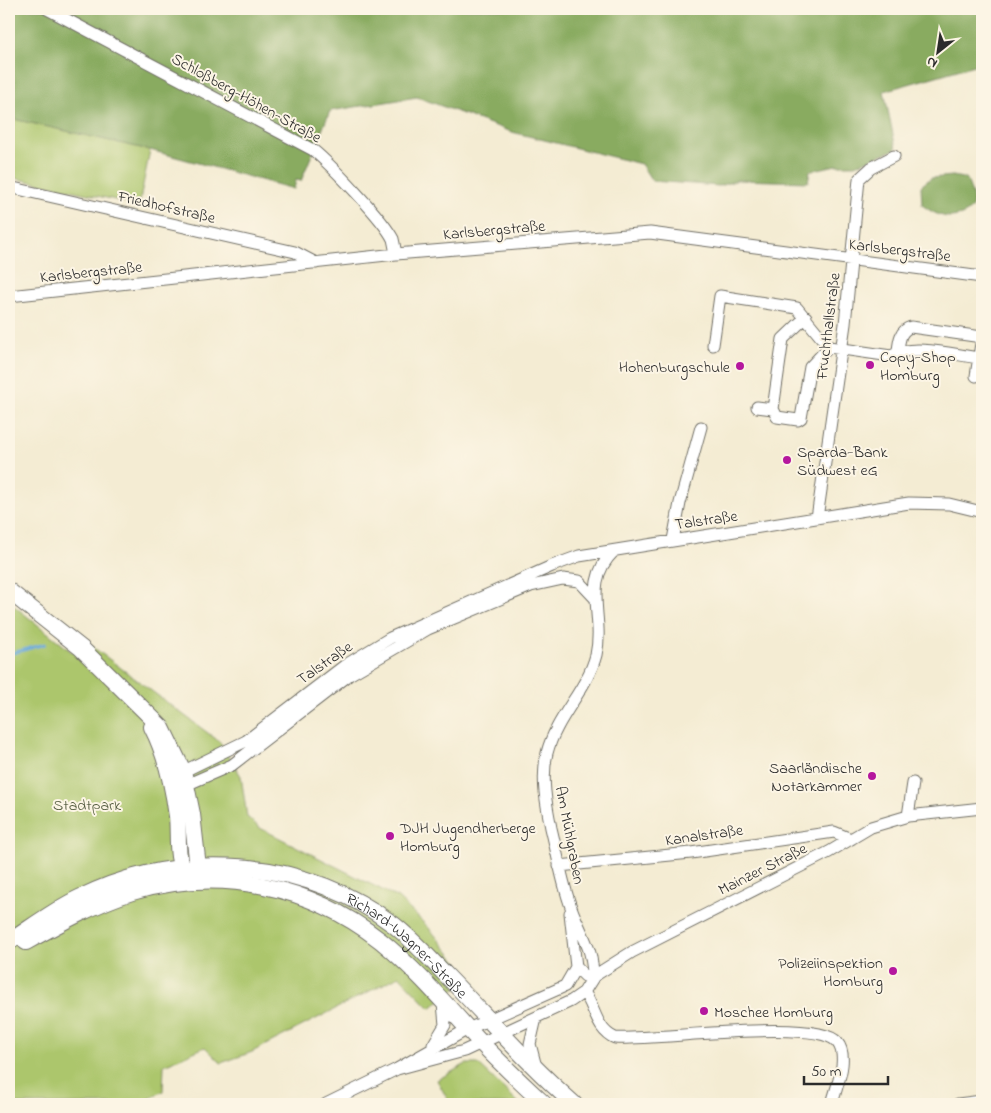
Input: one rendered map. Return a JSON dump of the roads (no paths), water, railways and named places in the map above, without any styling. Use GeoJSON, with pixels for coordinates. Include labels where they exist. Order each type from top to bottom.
{"type":"FeatureCollection","features":[{"type":"Feature","properties":{"kind":"main road"},"geometry":{"type":"LineString","coordinates":[[9,591],[81,648],[142,709],[180,779],[186,823],[189,872]]}},
{"type":"Feature","properties":{"kind":"main road","name":"Richard-Wagner-Straße"},"geometry":{"type":"LineString","coordinates":[[189,872],[237,865],[319,884],[349,897],[396,926],[488,1019],[538,1073],[574,1104]]}},
{"type":"Feature","properties":{"kind":"main road"},"geometry":{"type":"LineString","coordinates":[[9,942],[44,918],[98,890],[137,876],[189,872]]}},
{"type":"Feature","properties":{"kind":"main road"},"geometry":{"type":"LineString","coordinates":[[9,952],[71,917],[100,904],[189,872]]}},
{"type":"Feature","properties":{"kind":"main road","name":"Richard-Wagner-Straße"},"geometry":{"type":"LineString","coordinates":[[189,872],[248,882],[301,896],[328,906],[352,920],[382,942],[544,1104]]}},
{"type":"Feature","properties":{"kind":"street","name":"Schloßberg-Höhen-Straße"},"geometry":{"type":"LineString","coordinates":[[47,9],[313,150],[326,161],[376,217],[393,239],[396,254]]}},
{"type":"Feature","properties":{"kind":"street","name":"Fruchthallstraße"},"geometry":{"type":"LineString","coordinates":[[817,518],[842,349],[859,179],[871,168],[894,156]]}},
{"type":"Feature","properties":{"kind":"street","name":"Friedhofstraße"},"geometry":{"type":"LineString","coordinates":[[9,187],[295,252],[316,263]]}},
{"type":"Feature","properties":{"kind":"street","name":"Karlsbergstraße"},"geometry":{"type":"LineString","coordinates":[[9,296],[396,254],[650,233],[982,276]]}},
{"type":"Feature","properties":{"kind":"street"},"geometry":{"type":"LineString","coordinates":[[713,345],[720,296],[797,308],[829,347],[891,356],[898,352],[916,350],[978,358]]}},
{"type":"Feature","properties":{"kind":"street"},"geometry":{"type":"LineString","coordinates":[[806,317],[783,339],[773,409],[778,417],[798,420],[801,418],[810,367],[829,347]]}},
{"type":"Feature","properties":{"kind":"street"},"geometry":{"type":"LineString","coordinates":[[898,352],[901,334],[905,328],[911,327],[982,337],[976,376]]}},
{"type":"Feature","properties":{"kind":"street"},"geometry":{"type":"LineString","coordinates":[[757,407],[773,409]]}},
{"type":"Feature","properties":{"kind":"street"},"geometry":{"type":"LineString","coordinates":[[673,540],[680,503],[701,427]]}},
{"type":"Feature","properties":{"kind":"street","name":"Talstraße"},"geometry":{"type":"LineString","coordinates":[[180,779],[246,741],[344,666],[390,638],[552,566],[579,556],[909,503],[934,502],[982,512]]}},
{"type":"Feature","properties":{"kind":"street","name":"Am Mühlgraben"},"geometry":{"type":"LineString","coordinates":[[576,967],[569,903],[544,786],[544,768],[553,738],[591,668],[596,654],[598,632],[595,598],[597,574],[606,559],[614,551]]}},
{"type":"Feature","properties":{"kind":"street","name":"Talstraße"},"geometry":{"type":"LineString","coordinates":[[180,779],[232,765],[349,675],[428,629],[531,586],[563,579],[578,581],[595,598]]}},
{"type":"Feature","properties":{"kind":"street"},"geometry":{"type":"LineString","coordinates":[[908,816],[914,783]]}},
{"type":"Feature","properties":{"kind":"street","name":"Mainzer Straße"},"geometry":{"type":"LineString","coordinates":[[397,1070],[456,1054],[571,1001],[584,992],[594,976],[632,952],[871,827],[908,816],[982,808]]}},
{"type":"Feature","properties":{"kind":"street","name":"Kanalstraße"},"geometry":{"type":"LineString","coordinates":[[560,866],[691,853],[834,832],[851,839]]}},
{"type":"Feature","properties":{"kind":"street","name":"Am Mühlgraben"},"geometry":{"type":"LineString","coordinates":[[569,903],[589,951],[592,964]]}},
{"type":"Feature","properties":{"kind":"street","name":"Mainzer Straße"},"geometry":{"type":"LineString","coordinates":[[331,1103],[397,1070],[427,1051],[488,1019],[565,986],[576,967],[632,952]]}},
{"type":"Feature","properties":{"kind":"street"},"geometry":{"type":"LineString","coordinates":[[576,967],[585,976],[594,976],[592,964]]}},
{"type":"Feature","properties":{"kind":"street"},"geometry":{"type":"LineString","coordinates":[[584,992],[592,1004],[603,1031],[615,1038],[722,1032],[804,1031],[836,1040],[843,1059],[834,1103]]}},
{"type":"Feature","properties":{"kind":"street","name":"Mainzer Straße"},"geometry":{"type":"LineString","coordinates":[[427,1051],[438,1040],[445,1025],[443,1001]]}},
{"type":"Feature","properties":{"kind":"street"},"geometry":{"type":"LineString","coordinates":[[536,1018],[530,1044],[538,1073]]}},
{"type":"Feature","properties":{"kind":"street"},"geometry":{"type":"LineString","coordinates":[[958,1104],[982,1100]]}},
{"type":"Feature","properties":{"kind":"waterway"},"geometry":{"type":"LineString","coordinates":[[9,654],[45,644]]}},
{"type":"Feature","properties":{"kind":"place","name":"Copy-Shop Homburg"},"geometry":{"type":"Point","coordinates":[870,365]}},
{"type":"Feature","properties":{"kind":"place","name":"Hohenburgschule"},"geometry":{"type":"Point","coordinates":[740,366]}},
{"type":"Feature","properties":{"kind":"place","name":"Sparda-Bank Südwest eG"},"geometry":{"type":"Point","coordinates":[787,460]}},
{"type":"Feature","properties":{"kind":"place","name":"Saarländische Notarkammer"},"geometry":{"type":"Point","coordinates":[872,776]}},
{"type":"Feature","properties":{"kind":"place","name":"DJH Jugendherberge Homburg"},"geometry":{"type":"Point","coordinates":[390,836]}},
{"type":"Feature","properties":{"kind":"place","name":"Polizeiinspektion Homburg"},"geometry":{"type":"Point","coordinates":[893,971]}},
{"type":"Feature","properties":{"kind":"place","name":"Moschee Homburg"},"geometry":{"type":"Point","coordinates":[704,1011]}},
{"type":"Feature","properties":{"kind":"park label","name":"Stadtpark"},"geometry":{"type":"Point","coordinates":[87,804]}}]}
